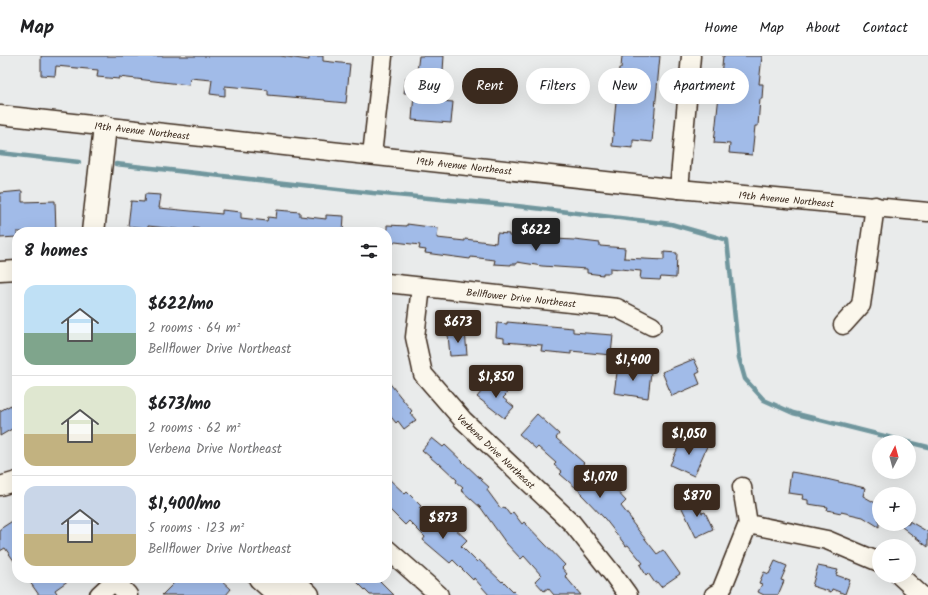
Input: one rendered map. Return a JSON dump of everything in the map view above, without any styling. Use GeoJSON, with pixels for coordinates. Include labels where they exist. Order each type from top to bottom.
{"type":"FeatureCollection","features":[{"type":"Feature","properties":{"kind":"street"},"geometry":{"type":"LineString","coordinates":[[372,155],[383,56]]}},
{"type":"Feature","properties":{"kind":"street"},"geometry":{"type":"LineString","coordinates":[[680,189],[691,56]]}},
{"type":"Feature","properties":{"kind":"street","name":"19th Avenue Northeast"},"geometry":{"type":"LineString","coordinates":[[0,115],[680,189],[928,212]]}},
{"type":"Feature","properties":{"kind":"street"},"geometry":{"type":"LineString","coordinates":[[94,227],[105,127]]}},
{"type":"Feature","properties":{"kind":"street"},"geometry":{"type":"LineString","coordinates":[[843,325],[861,305],[875,206]]}},
{"type":"Feature","properties":{"kind":"street"},"geometry":{"type":"LineString","coordinates":[[0,271],[12,270]]}},
{"type":"Feature","properties":{"kind":"street","name":"Bellflower Drive Northeast"},"geometry":{"type":"LineString","coordinates":[[392,284],[617,308],[652,326]]}},
{"type":"Feature","properties":{"kind":"street","name":"Verbena Drive Northeast"},"geometry":{"type":"LineString","coordinates":[[421,287],[415,337],[423,374],[463,420],[572,523],[628,595]]}},
{"type":"Feature","properties":{"kind":"street"},"geometry":{"type":"LineString","coordinates":[[0,486],[12,482]]}},
{"type":"Feature","properties":{"kind":"street"},"geometry":{"type":"LineString","coordinates":[[714,595],[721,591],[748,524],[742,487]]}},
{"type":"Feature","properties":{"kind":"street"},"geometry":{"type":"LineString","coordinates":[[748,524],[826,540],[872,559]]}},
{"type":"Feature","properties":{"kind":"street"},"geometry":{"type":"LineString","coordinates":[[392,553],[439,595]]}},
{"type":"Feature","properties":{"kind":"street"},"geometry":{"type":"LineString","coordinates":[[99,595],[110,583]]}},
{"type":"Feature","properties":{"kind":"street"},"geometry":{"type":"LineString","coordinates":[[117,583],[128,595]]}},
{"type":"Feature","properties":{"kind":"street"},"geometry":{"type":"LineString","coordinates":[[266,583],[279,595]]}},
{"type":"Feature","properties":{"kind":"street"},"geometry":{"type":"LineString","coordinates":[[295,583],[308,595]]}},
{"type":"Feature","properties":{"kind":"street"},"geometry":{"type":"LineString","coordinates":[[908,583],[921,595]]}},
{"type":"Feature","properties":{"kind":"building"},"geometry":{"type":"Polygon","coordinates":[[[41,56],[280,56],[309,60],[309,56],[323,56],[323,61],[350,64],[346,103],[268,95],[268,90],[225,86],[225,96],[210,94],[212,80],[190,78],[189,85],[119,77],[119,79],[97,77],[98,70],[56,66],[55,76],[41,75],[41,56]]]}},
{"type":"Feature","properties":{"kind":"building"},"geometry":{"type":"Polygon","coordinates":[[[419,56],[444,56],[443,68],[417,68],[419,56]]]}},
{"type":"Feature","properties":{"kind":"building"},"geometry":{"type":"Polygon","coordinates":[[[622,56],[660,56],[652,142],[633,140],[633,148],[612,146],[616,104],[651,104],[651,68],[621,68],[622,56]]]}},
{"type":"Feature","properties":{"kind":"building"},"geometry":{"type":"Polygon","coordinates":[[[723,56],[762,56],[759,84],[763,84],[762,99],[760,99],[758,126],[755,126],[752,155],[729,153],[730,144],[714,143],[718,104],[749,104],[749,68],[722,68],[723,56]]]}},
{"type":"Feature","properties":{"kind":"building"},"geometry":{"type":"Polygon","coordinates":[[[413,104],[453,104],[451,123],[412,120],[413,104]]]}},
{"type":"Feature","properties":{"kind":"building"},"geometry":{"type":"Polygon","coordinates":[[[22,191],[22,202],[55,201],[56,227],[12,227],[12,237],[0,238],[0,193],[22,191]]]}},
{"type":"Feature","properties":{"kind":"building"},"geometry":{"type":"Polygon","coordinates":[[[145,194],[161,195],[159,208],[222,214],[222,210],[241,212],[241,218],[267,221],[268,217],[276,218],[277,210],[300,212],[300,216],[326,219],[326,215],[344,216],[343,227],[128,226],[131,201],[144,202],[145,194]]]}},
{"type":"Feature","properties":{"kind":"building"},"geometry":{"type":"Polygon","coordinates":[[[407,224],[438,228],[437,238],[465,241],[465,239],[496,243],[497,233],[509,234],[509,236],[600,243],[600,246],[625,248],[624,258],[664,260],[664,252],[677,253],[676,278],[661,277],[660,280],[640,279],[641,271],[610,268],[610,273],[603,273],[603,275],[587,273],[587,269],[542,266],[517,262],[517,264],[511,265],[494,264],[495,260],[471,257],[470,259],[425,253],[426,250],[419,249],[420,245],[392,242],[392,227],[387,227],[387,225],[407,226],[407,224]]]}},
{"type":"Feature","properties":{"kind":"building"},"geometry":{"type":"Polygon","coordinates":[[[507,322],[573,328],[573,332],[613,335],[611,355],[571,351],[571,354],[541,351],[542,345],[504,342],[504,338],[496,337],[497,323],[507,324],[507,322]]]}},
{"type":"Feature","properties":{"kind":"building"},"geometry":{"type":"Polygon","coordinates":[[[465,330],[467,355],[450,356],[448,335],[465,330]]]}},
{"type":"Feature","properties":{"kind":"building"},"geometry":{"type":"Polygon","coordinates":[[[694,359],[700,372],[696,374],[700,384],[672,396],[662,372],[694,359]]]}},
{"type":"Feature","properties":{"kind":"building"},"geometry":{"type":"Polygon","coordinates":[[[618,366],[638,368],[638,371],[651,372],[648,398],[614,393],[618,366]]]}},
{"type":"Feature","properties":{"kind":"building"},"geometry":{"type":"Polygon","coordinates":[[[491,380],[507,394],[503,398],[514,407],[504,418],[477,397],[491,380]]]}},
{"type":"Feature","properties":{"kind":"building"},"geometry":{"type":"Polygon","coordinates":[[[392,386],[412,411],[410,413],[416,420],[404,429],[398,421],[396,423],[392,418],[392,386]]]}},
{"type":"Feature","properties":{"kind":"building"},"geometry":{"type":"Polygon","coordinates":[[[11,405],[12,407],[12,429],[0,436],[0,411],[11,405]]]}},
{"type":"Feature","properties":{"kind":"building"},"geometry":{"type":"Polygon","coordinates":[[[537,414],[559,434],[556,438],[584,463],[581,466],[598,481],[603,476],[626,501],[621,506],[632,520],[631,521],[657,554],[663,550],[680,574],[661,587],[657,582],[655,583],[648,573],[646,575],[640,565],[643,563],[628,545],[626,546],[605,519],[582,495],[583,494],[560,474],[562,472],[554,465],[556,463],[538,447],[536,449],[519,434],[537,414]]]}},
{"type":"Feature","properties":{"kind":"building"},"geometry":{"type":"Polygon","coordinates":[[[683,437],[693,442],[695,438],[708,444],[694,476],[670,465],[683,437]]]}},
{"type":"Feature","properties":{"kind":"building"},"geometry":{"type":"Polygon","coordinates":[[[432,438],[443,447],[445,445],[482,480],[489,487],[487,490],[501,509],[504,507],[510,515],[513,512],[522,524],[524,522],[565,565],[562,568],[567,574],[565,576],[581,595],[554,595],[548,588],[544,591],[535,581],[541,575],[524,556],[521,559],[506,543],[481,508],[461,490],[463,488],[456,482],[457,480],[422,450],[432,438]]]}},
{"type":"Feature","properties":{"kind":"building"},"geometry":{"type":"Polygon","coordinates":[[[791,472],[822,477],[865,488],[863,496],[872,501],[872,523],[863,517],[827,510],[828,507],[808,504],[808,500],[802,499],[803,495],[788,493],[791,472]]]}},
{"type":"Feature","properties":{"kind":"building"},"geometry":{"type":"Polygon","coordinates":[[[392,482],[405,494],[407,492],[421,506],[419,508],[436,525],[437,524],[444,529],[449,523],[467,540],[461,546],[477,562],[479,560],[517,595],[489,595],[474,578],[473,580],[453,560],[450,563],[423,540],[425,537],[409,521],[405,525],[392,512],[392,482]]]}},
{"type":"Feature","properties":{"kind":"building"},"geometry":{"type":"Polygon","coordinates":[[[695,499],[702,513],[705,512],[713,529],[696,537],[681,506],[695,499]]]}},
{"type":"Feature","properties":{"kind":"building"},"geometry":{"type":"Polygon","coordinates":[[[12,521],[12,558],[5,548],[0,551],[0,529],[12,521]]]}},
{"type":"Feature","properties":{"kind":"building"},"geometry":{"type":"Polygon","coordinates":[[[916,525],[928,532],[928,547],[907,531],[916,531],[916,525]]]}},
{"type":"Feature","properties":{"kind":"building"},"geometry":{"type":"Polygon","coordinates":[[[775,561],[787,566],[781,580],[784,581],[778,595],[764,595],[758,592],[762,584],[759,583],[764,572],[769,574],[775,561]]]}},
{"type":"Feature","properties":{"kind":"building"},"geometry":{"type":"Polygon","coordinates":[[[818,566],[838,570],[836,575],[850,580],[845,594],[832,589],[831,592],[812,586],[818,566]]]}},
{"type":"Feature","properties":{"kind":"building"},"geometry":{"type":"Polygon","coordinates":[[[31,583],[65,583],[55,590],[58,595],[39,595],[31,583]]]}},
{"type":"Feature","properties":{"kind":"building"},"geometry":{"type":"Polygon","coordinates":[[[174,583],[224,583],[231,589],[226,595],[162,595],[174,583]]]}},
{"type":"Feature","properties":{"kind":"building"},"geometry":{"type":"Polygon","coordinates":[[[358,583],[382,583],[394,595],[370,595],[358,583]]]}},
{"type":"Feature","properties":{"kind":"waterway"},"geometry":{"type":"LineString","coordinates":[[0,153],[79,162]]}},
{"type":"Feature","properties":{"kind":"waterway"},"geometry":{"type":"LineString","coordinates":[[116,164],[373,193],[517,206],[671,224],[727,240],[739,358],[745,379],[764,400],[793,413],[928,447]]}}]}
